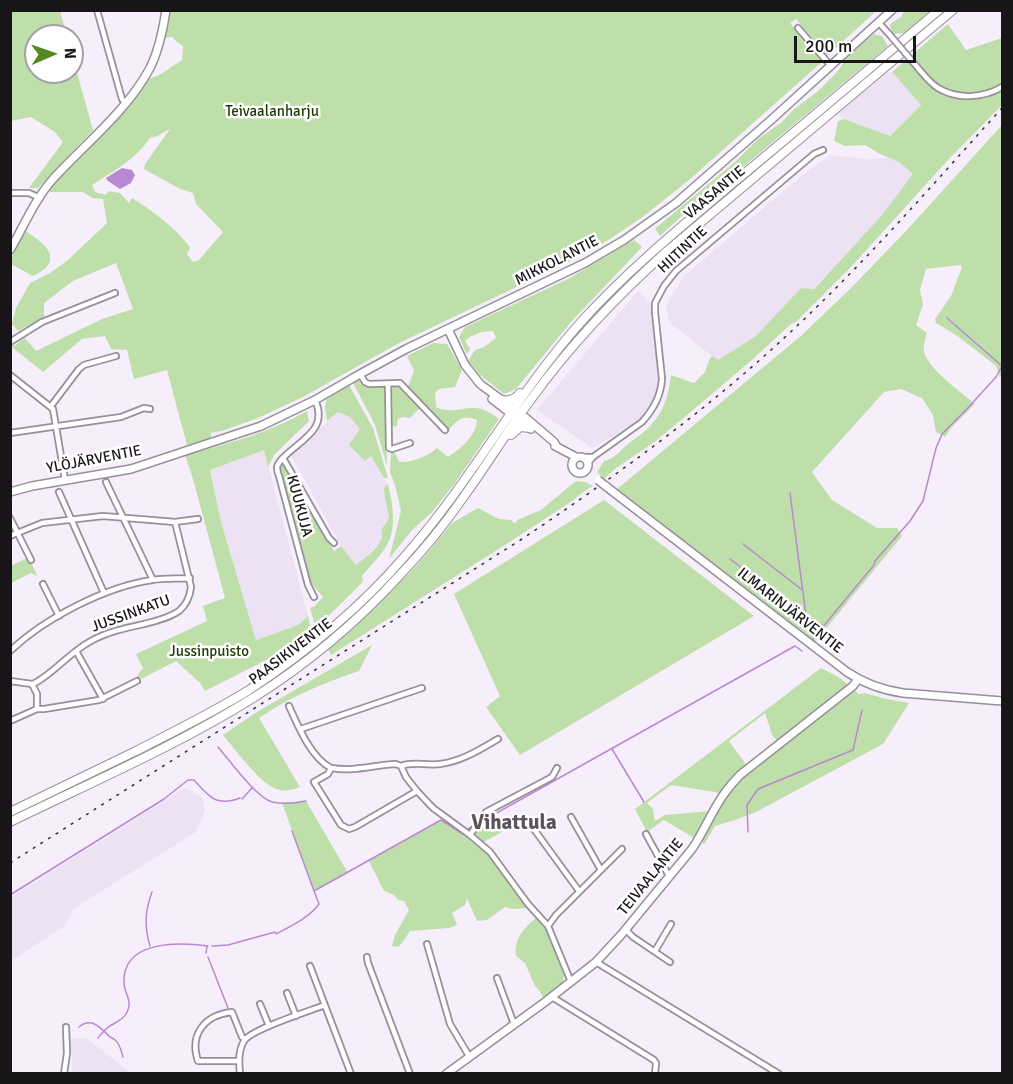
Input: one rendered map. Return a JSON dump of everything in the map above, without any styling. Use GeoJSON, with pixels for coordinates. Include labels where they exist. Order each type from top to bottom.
{"type":"FeatureCollection","features":[{"type":"Feature","properties":{"kind":"highway","name":"VAASANTIE"},"geometry":{"type":"LineString","coordinates":[[511,411],[581,322],[636,267],[939,10]]}},
{"type":"Feature","properties":{"kind":"highway","name":"VAASANTIE"},"geometry":{"type":"LineString","coordinates":[[519,416],[586,330],[642,273],[953,10]]}},
{"type":"Feature","properties":{"kind":"highway"},"geometry":{"type":"LineString","coordinates":[[499,399],[507,401],[514,398],[527,383],[536,378]]}},
{"type":"Feature","properties":{"kind":"highway","name":"PAASIKIVENTIE"},"geometry":{"type":"LineString","coordinates":[[10,812],[209,713],[256,685],[323,636],[372,591],[420,539],[466,478],[511,411]]}},
{"type":"Feature","properties":{"kind":"highway","name":"PAASIKIVENTIE"},"geometry":{"type":"LineString","coordinates":[[10,822],[213,721],[271,686],[330,642],[378,598],[440,529],[466,495],[519,416]]}},
{"type":"Feature","properties":{"kind":"highway"},"geometry":{"type":"LineString","coordinates":[[490,458],[495,456],[516,429],[530,428]]}},
{"type":"Feature","properties":{"kind":"main road"},"geometry":{"type":"LineString","coordinates":[[10,250],[54,177],[94,137],[142,81],[153,61],[166,10]]}},
{"type":"Feature","properties":{"kind":"main road","name":"MIKKOLANTIE"},"geometry":{"type":"LineString","coordinates":[[182,452],[261,426],[315,400],[448,329],[585,263],[641,229],[708,177],[892,10]]}},
{"type":"Feature","properties":{"kind":"main road"},"geometry":{"type":"LineString","coordinates":[[448,329],[465,365],[489,396],[519,416]]}},
{"type":"Feature","properties":{"kind":"main road"},"geometry":{"type":"LineString","coordinates":[[484,388],[511,411]]}},
{"type":"Feature","properties":{"kind":"main road","name":"ILMARINJÄRVENTIE"},"geometry":{"type":"LineString","coordinates":[[519,416],[530,428],[584,464],[612,491],[858,679],[894,692],[1002,701]]}},
{"type":"Feature","properties":{"kind":"main road","name":"ILMARINJÄRVENTIE"},"geometry":{"type":"LineString","coordinates":[[519,416],[554,442],[557,447]]}},
{"type":"Feature","properties":{"kind":"main road","name":"YLÖJÄRVENTIE"},"geometry":{"type":"LineString","coordinates":[[10,492],[30,486],[130,469],[182,452]]}},
{"type":"Feature","properties":{"kind":"main road","name":"TEIVAALANTIE"},"geometry":{"type":"LineString","coordinates":[[446,1074],[596,962],[626,930],[692,849],[718,803],[740,775],[853,686],[858,679]]}},
{"type":"Feature","properties":{"kind":"street"},"geometry":{"type":"LineString","coordinates":[[97,10],[125,103]]}},
{"type":"Feature","properties":{"kind":"street"},"geometry":{"type":"LineString","coordinates":[[879,23],[938,88],[953,94],[979,96],[1002,87]]}},
{"type":"Feature","properties":{"kind":"street"},"geometry":{"type":"LineString","coordinates":[[798,28],[831,66]]}},
{"type":"Feature","properties":{"kind":"street","name":"HIITINTIE"},"geometry":{"type":"LineString","coordinates":[[584,464],[642,422],[655,404],[662,379],[654,312],[655,303],[670,277],[727,226],[814,154],[823,150]]}},
{"type":"Feature","properties":{"kind":"street"},"geometry":{"type":"LineString","coordinates":[[10,193],[29,193],[40,198]]}},
{"type":"Feature","properties":{"kind":"street"},"geometry":{"type":"LineString","coordinates":[[10,342],[42,322],[115,293]]}},
{"type":"Feature","properties":{"kind":"street"},"geometry":{"type":"LineString","coordinates":[[51,406],[84,365],[116,356]]}},
{"type":"Feature","properties":{"kind":"street"},"geometry":{"type":"LineString","coordinates":[[360,374],[369,384],[400,383],[445,430]]}},
{"type":"Feature","properties":{"kind":"street"},"geometry":{"type":"LineString","coordinates":[[10,375],[53,409],[64,480]]}},
{"type":"Feature","properties":{"kind":"street"},"geometry":{"type":"LineString","coordinates":[[388,384],[389,448],[392,450],[410,443]]}},
{"type":"Feature","properties":{"kind":"street","name":"KUUKUJA"},"geometry":{"type":"LineString","coordinates":[[314,597],[308,585],[278,466],[283,458],[318,424],[319,413],[315,400]]}},
{"type":"Feature","properties":{"kind":"street"},"geometry":{"type":"LineString","coordinates":[[10,433],[121,417],[144,408],[150,409]]}},
{"type":"Feature","properties":{"kind":"street"},"geometry":{"type":"LineString","coordinates":[[283,458],[334,543]]}},
{"type":"Feature","properties":{"kind":"street"},"geometry":{"type":"LineString","coordinates":[[106,483],[153,580]]}},
{"type":"Feature","properties":{"kind":"street"},"geometry":{"type":"LineString","coordinates":[[59,492],[104,593]]}},
{"type":"Feature","properties":{"kind":"street"},"geometry":{"type":"LineString","coordinates":[[10,536],[42,523],[103,516],[175,522],[198,519]]}},
{"type":"Feature","properties":{"kind":"street"},"geometry":{"type":"LineString","coordinates":[[10,518],[32,560]]}},
{"type":"Feature","properties":{"kind":"street","name":"JUSSINKATU"},"geometry":{"type":"LineString","coordinates":[[32,684],[38,682],[91,641],[104,635],[159,620],[177,612],[184,605],[190,595],[191,587],[175,522]]}},
{"type":"Feature","properties":{"kind":"street"},"geometry":{"type":"LineString","coordinates":[[10,651],[37,629],[104,593],[153,580],[190,578]]}},
{"type":"Feature","properties":{"kind":"street"},"geometry":{"type":"LineString","coordinates":[[43,584],[59,616]]}},
{"type":"Feature","properties":{"kind":"street"},"geometry":{"type":"LineString","coordinates":[[76,651],[103,699]]}},
{"type":"Feature","properties":{"kind":"street"},"geometry":{"type":"LineString","coordinates":[[10,681],[32,684],[37,693],[37,710]]}},
{"type":"Feature","properties":{"kind":"street"},"geometry":{"type":"LineString","coordinates":[[10,721],[37,710],[103,699],[137,681]]}},
{"type":"Feature","properties":{"kind":"street"},"geometry":{"type":"LineString","coordinates":[[301,729],[422,688]]}},
{"type":"Feature","properties":{"kind":"street"},"geometry":{"type":"LineString","coordinates":[[289,706],[315,754],[325,765],[332,768],[354,770],[413,763],[437,765],[456,761],[475,753],[498,739]]}},
{"type":"Feature","properties":{"kind":"street"},"geometry":{"type":"LineString","coordinates":[[401,766],[406,777],[433,808],[490,852],[528,904],[548,926],[571,982]]}},
{"type":"Feature","properties":{"kind":"street"},"geometry":{"type":"LineString","coordinates":[[332,768],[328,774],[314,782],[340,825],[349,829],[417,791]]}},
{"type":"Feature","properties":{"kind":"street"},"geometry":{"type":"LineString","coordinates":[[470,835],[486,812],[552,777],[557,768]]}},
{"type":"Feature","properties":{"kind":"street"},"geometry":{"type":"LineString","coordinates":[[571,817],[601,870]]}},
{"type":"Feature","properties":{"kind":"street"},"geometry":{"type":"LineString","coordinates":[[528,821],[579,891]]}},
{"type":"Feature","properties":{"kind":"street"},"geometry":{"type":"LineString","coordinates":[[645,834],[669,876]]}},
{"type":"Feature","properties":{"kind":"street"},"geometry":{"type":"LineString","coordinates":[[548,926],[621,849]]}},
{"type":"Feature","properties":{"kind":"street"},"geometry":{"type":"LineString","coordinates":[[655,951],[671,924]]}},
{"type":"Feature","properties":{"kind":"street"},"geometry":{"type":"LineString","coordinates":[[626,930],[670,963]]}},
{"type":"Feature","properties":{"kind":"street"},"geometry":{"type":"LineString","coordinates":[[427,944],[450,1024],[469,1056]]}},
{"type":"Feature","properties":{"kind":"street"},"geometry":{"type":"LineString","coordinates":[[367,957],[368,965],[410,1074]]}},
{"type":"Feature","properties":{"kind":"street"},"geometry":{"type":"LineString","coordinates":[[596,962],[778,1074]]}},
{"type":"Feature","properties":{"kind":"street"},"geometry":{"type":"LineString","coordinates":[[310,966],[351,1074]]}},
{"type":"Feature","properties":{"kind":"street"},"geometry":{"type":"LineString","coordinates":[[497,978],[514,1024]]}},
{"type":"Feature","properties":{"kind":"street"},"geometry":{"type":"LineString","coordinates":[[287,993],[296,1016]]}},
{"type":"Feature","properties":{"kind":"street"},"geometry":{"type":"LineString","coordinates":[[552,997],[654,1060],[655,1074]]}},
{"type":"Feature","properties":{"kind":"street"},"geometry":{"type":"LineString","coordinates":[[260,1004],[269,1026]]}},
{"type":"Feature","properties":{"kind":"street"},"geometry":{"type":"LineString","coordinates":[[240,1074],[239,1061],[245,1039],[269,1026],[325,1005]]}},
{"type":"Feature","properties":{"kind":"street"},"geometry":{"type":"LineString","coordinates":[[239,1061],[198,1061],[196,1056],[197,1035],[212,1017],[232,1012],[242,1037],[245,1039]]}},
{"type":"Feature","properties":{"kind":"street"},"geometry":{"type":"LineString","coordinates":[[64,1074],[67,1053],[66,1027]]}},
{"type":"Feature","properties":{"kind":"shaded area"},"geometry":{"type":"Polygon","coordinates":[[[892,72],[921,105],[889,136],[844,119],[836,112],[883,73],[892,72]]]}},
{"type":"Feature","properties":{"kind":"shaded area"},"geometry":{"type":"Polygon","coordinates":[[[831,155],[864,159],[888,158],[899,162],[914,174],[882,215],[813,289],[801,288],[757,336],[717,360],[669,322],[666,306],[684,276],[787,188],[831,155]]]}},
{"type":"Feature","properties":{"kind":"shaded area"},"geometry":{"type":"Polygon","coordinates":[[[122,168],[132,170],[135,175],[131,183],[120,189],[106,178],[122,168]]]}},
{"type":"Feature","properties":{"kind":"shaded area"},"geometry":{"type":"Polygon","coordinates":[[[638,291],[650,303],[659,377],[657,392],[642,418],[592,448],[537,410],[638,291]]]}},
{"type":"Feature","properties":{"kind":"shaded area"},"geometry":{"type":"Polygon","coordinates":[[[338,412],[350,417],[360,429],[366,461],[371,456],[388,484],[384,488],[389,512],[388,521],[381,530],[382,541],[356,565],[341,546],[291,455],[338,412]]]}},
{"type":"Feature","properties":{"kind":"shaded area"},"geometry":{"type":"Polygon","coordinates":[[[264,450],[308,616],[298,625],[256,640],[221,522],[210,469],[264,450]]]}},
{"type":"Feature","properties":{"kind":"shaded area"},"geometry":{"type":"Polygon","coordinates":[[[185,788],[202,797],[205,811],[196,832],[73,909],[66,925],[11,961],[11,897],[185,788]]]}},
{"type":"Feature","properties":{"kind":"shaded area"},"geometry":{"type":"Polygon","coordinates":[[[86,1038],[131,1073],[72,1073],[70,1039],[86,1038]]]}},
{"type":"Feature","properties":{"kind":"green space","name":"Teivaalanharju"},"geometry":{"type":"Polygon","coordinates":[[[876,10],[827,56],[796,19],[790,23],[823,61],[689,180],[644,216],[610,239],[575,259],[397,344],[303,397],[258,418],[211,433],[211,439],[187,445],[167,370],[134,379],[127,350],[111,349],[105,336],[82,339],[43,372],[12,347],[25,338],[36,351],[102,319],[133,309],[116,263],[73,281],[44,303],[44,317],[18,331],[12,324],[16,308],[30,283],[50,273],[68,260],[107,223],[103,199],[92,198],[83,192],[50,192],[49,189],[108,130],[149,79],[182,60],[183,46],[172,37],[165,38],[171,11],[876,10]],[[170,129],[150,138],[131,159],[92,185],[95,192],[106,195],[108,191],[120,193],[129,203],[132,198],[164,221],[185,241],[190,248],[187,254],[193,262],[199,260],[223,232],[196,204],[193,193],[180,189],[144,169],[145,164],[170,129]]]}},
{"type":"Feature","properties":{"kind":"green space"},"geometry":{"type":"Polygon","coordinates":[[[905,10],[930,11],[905,33],[894,34],[890,24],[901,17],[905,10]]]}},
{"type":"Feature","properties":{"kind":"green space"},"geometry":{"type":"Polygon","coordinates":[[[10,11],[60,11],[64,24],[24,24],[24,84],[80,84],[93,130],[38,188],[29,188],[63,142],[55,132],[31,117],[11,121],[10,11]]]}},
{"type":"Feature","properties":{"kind":"green space"},"geometry":{"type":"Polygon","coordinates":[[[948,24],[966,50],[1002,38],[1002,105],[948,160],[851,267],[797,321],[657,440],[604,479],[597,472],[604,461],[617,454],[644,432],[660,412],[671,375],[694,383],[705,372],[712,356],[718,360],[756,336],[801,288],[814,289],[882,215],[913,174],[899,162],[865,145],[845,146],[834,141],[838,121],[844,119],[890,136],[921,105],[892,72],[948,24]]]}},
{"type":"Feature","properties":{"kind":"green space"},"geometry":{"type":"Polygon","coordinates":[[[874,34],[882,36],[888,46],[701,202],[687,211],[660,236],[655,229],[736,161],[758,139],[817,92],[837,72],[848,56],[874,34]]]}},
{"type":"Feature","properties":{"kind":"green space"},"geometry":{"type":"Polygon","coordinates":[[[1002,125],[1002,375],[1000,377],[996,366],[956,335],[936,323],[935,319],[951,296],[962,267],[960,265],[926,269],[920,290],[923,304],[916,325],[927,333],[924,352],[938,373],[975,404],[945,437],[936,432],[933,415],[922,398],[901,389],[884,392],[812,472],[832,500],[877,528],[897,528],[902,536],[814,643],[616,490],[802,335],[906,231],[1002,125]]]}},
{"type":"Feature","properties":{"kind":"green space"},"geometry":{"type":"Polygon","coordinates":[[[25,231],[40,241],[49,253],[48,264],[33,276],[11,264],[11,258],[25,231]]]}},
{"type":"Feature","properties":{"kind":"green space"},"geometry":{"type":"Polygon","coordinates":[[[634,240],[642,247],[571,322],[516,389],[504,394],[479,374],[468,361],[475,350],[484,347],[496,338],[493,331],[474,335],[465,341],[470,349],[466,353],[459,337],[465,327],[570,278],[634,240]]]}},
{"type":"Feature","properties":{"kind":"green space"},"geometry":{"type":"Polygon","coordinates":[[[433,343],[447,344],[462,370],[455,387],[439,389],[435,393],[436,407],[446,410],[479,409],[499,419],[455,483],[389,559],[401,511],[390,472],[391,453],[395,453],[399,462],[420,458],[437,448],[448,457],[467,441],[476,426],[477,420],[464,418],[449,430],[404,385],[409,385],[414,370],[407,356],[433,343]]]}},
{"type":"Feature","properties":{"kind":"green space"},"geometry":{"type":"Polygon","coordinates":[[[358,380],[367,386],[386,387],[387,466],[375,425],[353,383],[358,380]]]}},
{"type":"Feature","properties":{"kind":"green space"},"geometry":{"type":"Polygon","coordinates":[[[349,385],[373,428],[388,478],[384,478],[371,456],[365,461],[349,445],[360,429],[350,417],[338,412],[327,421],[325,407],[327,399],[349,385]]]}},
{"type":"Feature","properties":{"kind":"green space"},"geometry":{"type":"Polygon","coordinates":[[[401,385],[421,407],[410,418],[402,417],[398,419],[397,426],[389,427],[389,386],[401,385]]]}},
{"type":"Feature","properties":{"kind":"green space","name":"Jussinpuisto"},"geometry":{"type":"Polygon","coordinates":[[[307,411],[309,421],[274,455],[268,467],[264,450],[210,470],[221,522],[256,640],[298,625],[308,616],[310,625],[301,638],[278,654],[205,691],[200,683],[176,661],[139,680],[137,676],[143,668],[136,654],[207,621],[203,606],[225,598],[185,455],[263,432],[307,411]]]}},
{"type":"Feature","properties":{"kind":"green space"},"geometry":{"type":"Polygon","coordinates":[[[283,462],[334,551],[341,546],[356,565],[381,540],[381,530],[389,517],[384,488],[388,484],[390,492],[393,527],[388,543],[362,576],[363,581],[316,628],[310,608],[323,597],[309,581],[280,472],[283,462]]]}},
{"type":"Feature","properties":{"kind":"green space"},"geometry":{"type":"Polygon","coordinates":[[[576,481],[593,486],[505,545],[331,655],[328,649],[377,606],[416,566],[452,523],[478,508],[499,519],[517,522],[541,510],[576,481]]]}},
{"type":"Feature","properties":{"kind":"green space"},"geometry":{"type":"Polygon","coordinates":[[[604,500],[754,616],[520,755],[486,707],[500,696],[454,594],[604,500]]]}},
{"type":"Feature","properties":{"kind":"green space"},"geometry":{"type":"Polygon","coordinates":[[[29,557],[37,576],[31,573],[11,583],[11,566],[29,557]]]}},
{"type":"Feature","properties":{"kind":"green space"},"geometry":{"type":"Polygon","coordinates":[[[372,645],[359,671],[307,691],[259,718],[300,787],[282,790],[267,784],[223,735],[257,712],[372,645]]]}},
{"type":"Feature","properties":{"kind":"green space"},"geometry":{"type":"Polygon","coordinates":[[[821,668],[840,678],[859,694],[865,693],[909,703],[883,744],[756,812],[715,826],[704,844],[664,820],[647,832],[635,809],[821,668]],[[765,713],[729,741],[747,766],[777,741],[772,735],[765,713]],[[671,785],[647,803],[653,809],[655,821],[665,815],[710,811],[720,793],[671,785]]]}},
{"type":"Feature","properties":{"kind":"green space"},"geometry":{"type":"Polygon","coordinates":[[[306,801],[348,873],[314,891],[282,803],[306,801]]]}},
{"type":"Feature","properties":{"kind":"green space"},"geometry":{"type":"Polygon","coordinates":[[[491,819],[502,832],[484,842],[477,837],[476,832],[483,823],[491,819]]]}},
{"type":"Feature","properties":{"kind":"green space"},"geometry":{"type":"Polygon","coordinates":[[[441,820],[488,855],[529,908],[505,907],[487,920],[477,921],[467,898],[465,905],[452,913],[457,925],[449,928],[410,931],[398,947],[392,946],[395,935],[409,910],[404,901],[384,891],[369,861],[441,820]]]}},
{"type":"Feature","properties":{"kind":"green space"},"geometry":{"type":"Polygon","coordinates":[[[536,918],[546,930],[564,975],[563,982],[544,999],[535,986],[525,963],[516,956],[518,939],[524,929],[536,918]]]}},
{"type":"Feature","properties":{"kind":"waterway"},"geometry":{"type":"LineString","coordinates":[[812,640],[910,521],[923,501],[936,448],[942,434],[996,377],[1002,366],[947,318]]}},
{"type":"Feature","properties":{"kind":"waterway"},"geometry":{"type":"LineString","coordinates":[[790,493],[806,616]]}},
{"type":"Feature","properties":{"kind":"waterway"},"geometry":{"type":"LineString","coordinates":[[743,544],[801,589]]}},
{"type":"Feature","properties":{"kind":"waterway"},"geometry":{"type":"LineString","coordinates":[[730,559],[806,616],[824,626]]}},
{"type":"Feature","properties":{"kind":"waterway"},"geometry":{"type":"LineString","coordinates":[[484,820],[795,646],[802,651]]}},
{"type":"Feature","properties":{"kind":"waterway"},"geometry":{"type":"LineString","coordinates":[[748,832],[747,805],[758,789],[853,750],[862,710]]}},
{"type":"Feature","properties":{"kind":"waterway"},"geometry":{"type":"LineString","coordinates":[[218,747],[251,786],[266,799],[280,803],[306,801]]}},
{"type":"Feature","properties":{"kind":"waterway"},"geometry":{"type":"LineString","coordinates":[[612,749],[644,802]]}},
{"type":"Feature","properties":{"kind":"waterway"},"geometry":{"type":"LineString","coordinates":[[10,895],[164,799],[188,780],[194,780],[209,796],[219,801],[232,801],[240,798]]}},
{"type":"Feature","properties":{"kind":"waterway"},"geometry":{"type":"LineString","coordinates":[[242,799],[252,788]]}},
{"type":"Feature","properties":{"kind":"waterway"},"geometry":{"type":"LineString","coordinates":[[212,946],[228,945],[275,932],[276,934],[288,928],[319,904],[314,891],[441,820],[463,834]]}},
{"type":"Feature","properties":{"kind":"waterway"},"geometry":{"type":"LineString","coordinates":[[468,829],[473,826]]}},
{"type":"Feature","properties":{"kind":"waterway"},"geometry":{"type":"LineString","coordinates":[[292,831],[314,891]]}},
{"type":"Feature","properties":{"kind":"waterway"},"geometry":{"type":"LineString","coordinates":[[150,946],[146,919],[152,892]]}},
{"type":"Feature","properties":{"kind":"waterway"},"geometry":{"type":"LineString","coordinates":[[98,1038],[126,1014],[129,1001],[124,983],[126,969],[132,959],[142,951],[154,947],[182,944],[208,946]]}},
{"type":"Feature","properties":{"kind":"waterway"},"geometry":{"type":"LineString","coordinates":[[206,953],[207,946]]}},
{"type":"Feature","properties":{"kind":"waterway"},"geometry":{"type":"LineString","coordinates":[[208,957],[228,1008]]}},
{"type":"Feature","properties":{"kind":"waterway"},"geometry":{"type":"LineString","coordinates":[[79,1027],[87,1023],[97,1025],[117,1042],[123,1057]]}},
{"type":"Feature","properties":{"kind":"railway"},"geometry":{"type":"LineString","coordinates":[[10,863],[522,539],[665,437],[734,383],[826,298],[903,218],[1002,108]]}},
{"type":"Feature","properties":{"kind":"district","name":"Vihattula"},"geometry":{"type":"Point","coordinates":[514,823]}}]}
